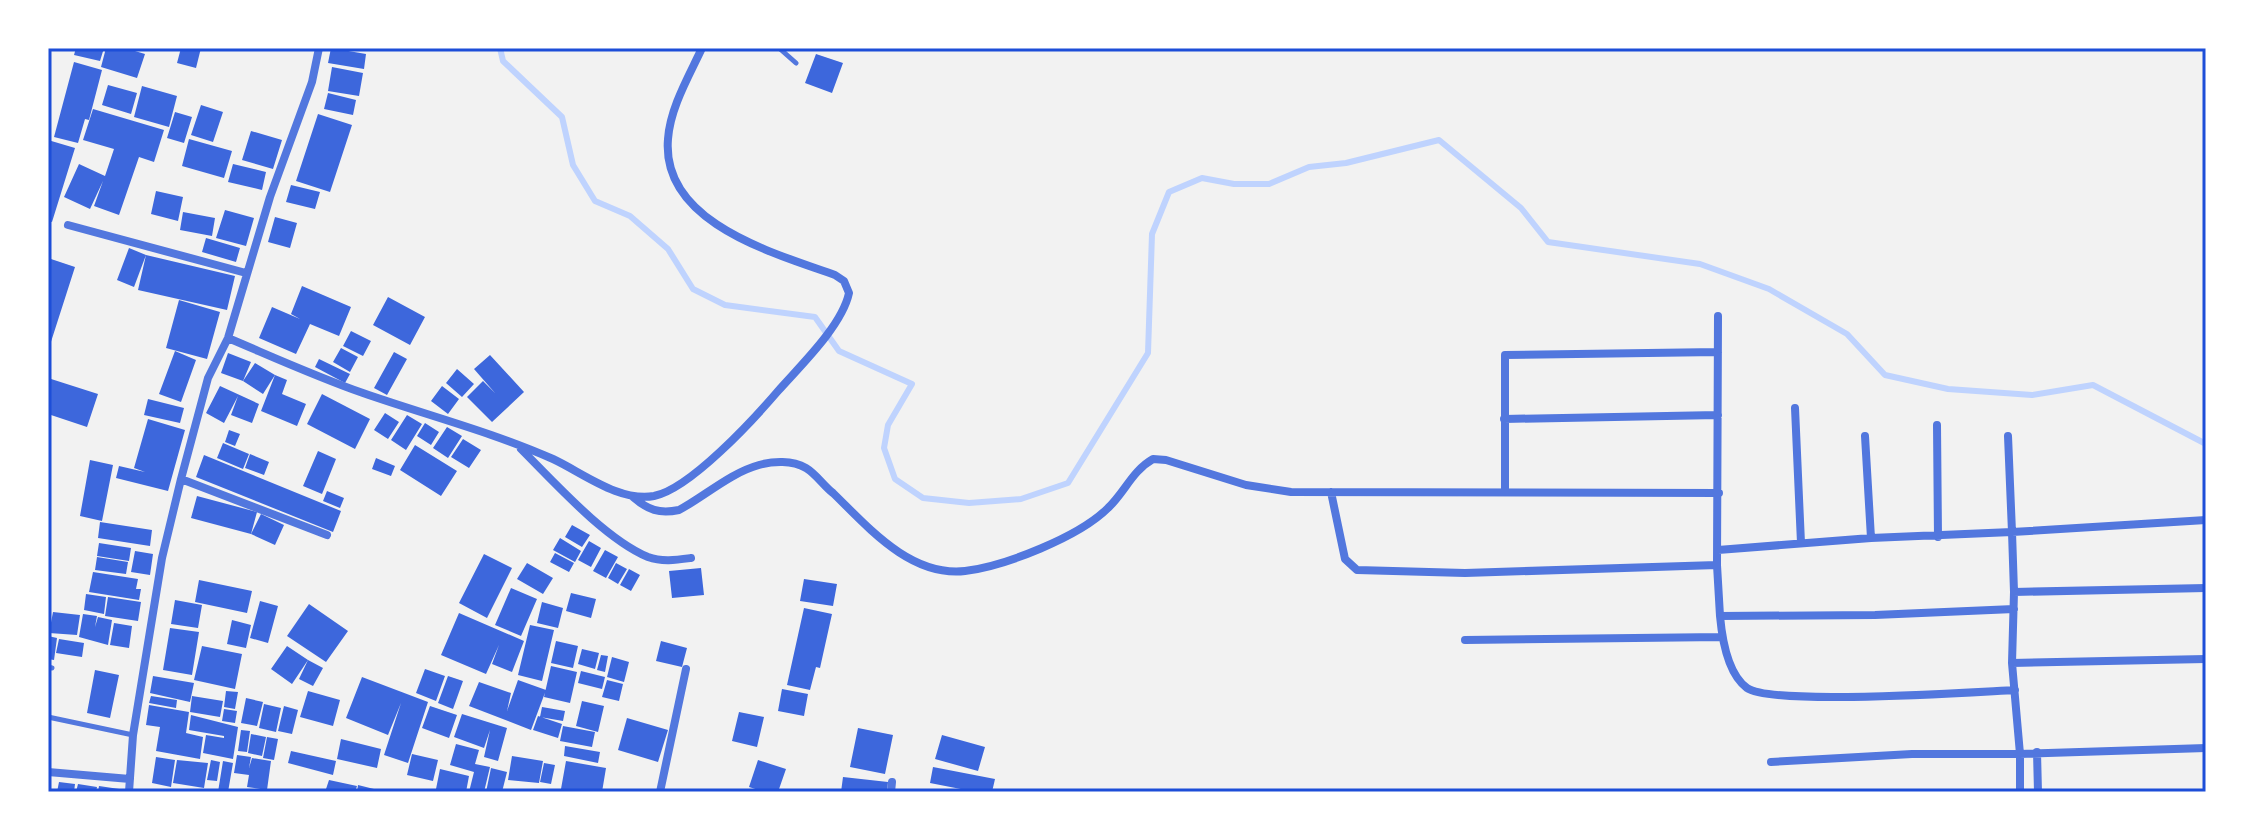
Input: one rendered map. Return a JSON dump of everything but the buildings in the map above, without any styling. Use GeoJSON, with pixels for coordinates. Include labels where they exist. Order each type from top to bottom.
{"type":"FeatureCollection","features":[{"type":"Feature","properties":{"kind":"street"},"geometry":{"type":"LineString","coordinates":[[129,792],[133,735],[162,558],[181,479],[208,378],[228,338],[246,273],[312,82],[319,48]]}},
{"type":"Feature","properties":{"kind":"street"},"geometry":{"type":"LineString","coordinates":[[633,497],[659,495],[707,463],[750,425],[837,319],[849,293],[844,281],[835,275],[756,247],[705,217],[673,175],[667,158],[668,136],[679,99],[702,48]]}},
{"type":"Feature","properties":{"kind":"street"},"geometry":{"type":"LineString","coordinates":[[68,225],[246,273]]}},
{"type":"Feature","properties":{"kind":"street"},"geometry":{"type":"LineString","coordinates":[[1718,316],[1717,565],[1720,616],[1723,649],[1746,688],[1766,696],[1879,696],[2015,690]]}},
{"type":"Feature","properties":{"kind":"street"},"geometry":{"type":"LineString","coordinates":[[228,338],[324,380],[517,445],[633,497],[651,510],[679,510],[741,472],[759,465],[784,461],[806,468],[910,559],[919,565],[939,570],[962,571],[989,566],[1083,529],[1112,505],[1134,475],[1153,459],[1166,460],[1246,485],[1291,492],[1719,493]]}},
{"type":"Feature","properties":{"kind":"street"},"geometry":{"type":"LineString","coordinates":[[1505,491],[1505,355],[1718,352]]}},
{"type":"Feature","properties":{"kind":"street"},"geometry":{"type":"LineString","coordinates":[[1795,408],[1801,543]]}},
{"type":"Feature","properties":{"kind":"street"},"geometry":{"type":"LineString","coordinates":[[1504,419],[1718,415]]}},
{"type":"Feature","properties":{"kind":"street"},"geometry":{"type":"LineString","coordinates":[[1937,425],[1938,537]]}},
{"type":"Feature","properties":{"kind":"street"},"geometry":{"type":"LineString","coordinates":[[1865,436],[1871,538]]}},
{"type":"Feature","properties":{"kind":"street"},"geometry":{"type":"LineString","coordinates":[[2008,436],[2014,592],[2012,663],[2020,792]]}},
{"type":"Feature","properties":{"kind":"street"},"geometry":{"type":"LineString","coordinates":[[517,445],[623,543],[650,557],[670,561],[691,558]]}},
{"type":"Feature","properties":{"kind":"street"},"geometry":{"type":"LineString","coordinates":[[181,479],[327,535]]}},
{"type":"Feature","properties":{"kind":"street"},"geometry":{"type":"LineString","coordinates":[[1331,492],[1345,559],[1357,570],[1465,573],[1717,565]]}},
{"type":"Feature","properties":{"kind":"street"},"geometry":{"type":"LineString","coordinates":[[1718,550],[1871,538],[1938,537],[2206,520]]}},
{"type":"Feature","properties":{"kind":"street"},"geometry":{"type":"LineString","coordinates":[[2014,592],[2206,588]]}},
{"type":"Feature","properties":{"kind":"street"},"geometry":{"type":"LineString","coordinates":[[1720,616],[1875,615],[2014,609]]}},
{"type":"Feature","properties":{"kind":"street"},"geometry":{"type":"LineString","coordinates":[[1465,640],[1722,637]]}},
{"type":"Feature","properties":{"kind":"street"},"geometry":{"type":"LineString","coordinates":[[2012,663],[2206,659]]}},
{"type":"Feature","properties":{"kind":"street"},"geometry":{"type":"LineString","coordinates":[[660,792],[686,669]]}},
{"type":"Feature","properties":{"kind":"street"},"geometry":{"type":"LineString","coordinates":[[1771,762],[1912,754],[2206,748]]}},
{"type":"Feature","properties":{"kind":"street"},"geometry":{"type":"LineString","coordinates":[[2037,752],[2038,792]]}},
{"type":"Feature","properties":{"kind":"street"},"geometry":{"type":"LineString","coordinates":[[48,772],[130,779]]}},
{"type":"Feature","properties":{"kind":"street"},"geometry":{"type":"LineString","coordinates":[[891,792],[892,782]]}},
{"type":"Feature","properties":{"kind":"lane"},"geometry":{"type":"LineString","coordinates":[[779,48],[796,63]]}},
{"type":"Feature","properties":{"kind":"lane"},"geometry":{"type":"LineString","coordinates":[[48,717],[133,735]]}},
{"type":"Feature","properties":{"kind":"waterway"},"geometry":{"type":"LineString","coordinates":[[500,48],[503,61],[562,117],[573,165],[595,201],[630,216],[668,249],[693,289],[725,305],[815,317],[839,351],[912,384],[888,425],[884,448],[895,479],[923,498],[969,503],[1021,499],[1068,483],[1148,353],[1152,234],[1169,192],[1202,178],[1234,184],[1269,184],[1309,167],[1346,163],[1439,140],[1521,208],[1548,242],[1700,264],[1769,289],[1847,334],[1885,375],[1948,389],[2032,395],[2093,385],[2206,444]]}}]}
